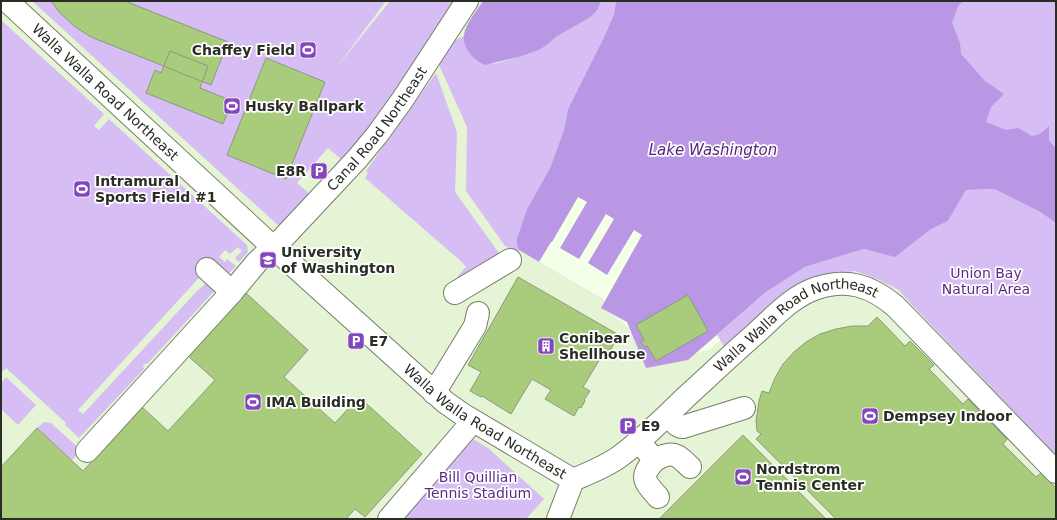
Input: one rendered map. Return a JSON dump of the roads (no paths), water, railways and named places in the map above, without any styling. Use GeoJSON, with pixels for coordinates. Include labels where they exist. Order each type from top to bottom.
{"type":"FeatureCollection","features":[{"type":"Feature","properties":{"kind":"lane","name":"Walla Walla Road Northeast"},"geometry":{"type":"LineString","coordinates":[[8,1],[274,248],[434,393],[473,421],[573,480],[600,468],[619,457],[668,415],[721,364],[794,300],[818,288],[840,284],[853,284],[865,287],[876,292],[895,306],[1056,472]]}},
{"type":"Feature","properties":{"kind":"lane","name":"Canal Road Northeast"},"geometry":{"type":"LineString","coordinates":[[87,451],[232,292],[257,262],[274,248],[377,135],[467,1]]}},
{"type":"Feature","properties":{"kind":"lane"},"geometry":{"type":"LineString","coordinates":[[455,293],[510,260]]}},
{"type":"Feature","properties":{"kind":"lane"},"geometry":{"type":"LineString","coordinates":[[207,269],[232,292]]}},
{"type":"Feature","properties":{"kind":"lane"},"geometry":{"type":"LineString","coordinates":[[434,393],[474,326],[478,313]]}},
{"type":"Feature","properties":{"kind":"lane"},"geometry":{"type":"LineString","coordinates":[[668,415],[676,425],[683,427],[744,408]]}},
{"type":"Feature","properties":{"kind":"lane"},"geometry":{"type":"LineString","coordinates":[[389,519],[473,421]]}},
{"type":"Feature","properties":{"kind":"lane"},"geometry":{"type":"LineString","coordinates":[[638,441],[656,460]]}},
{"type":"Feature","properties":{"kind":"lane"},"geometry":{"type":"LineString","coordinates":[[658,497],[648,486],[645,479],[645,474],[649,467],[656,460],[662,456],[670,454],[681,458],[690,467]]}},
{"type":"Feature","properties":{"kind":"lane"},"geometry":{"type":"LineString","coordinates":[[558,519],[573,480]]}},
{"type":"Feature","properties":{"kind":"water"},"geometry":{"type":"Polygon","coordinates":[[[483,1],[601,1],[598,9],[591,17],[556,37],[539,50],[519,57],[485,65],[473,57],[467,49],[464,40],[465,31],[483,1]]]}},
{"type":"Feature","properties":{"kind":"water","name":"Lake Washington"},"geometry":{"type":"Polygon","coordinates":[[[616,1],[963,1],[958,6],[952,23],[960,43],[961,54],[985,81],[1004,94],[991,107],[986,122],[1006,130],[1018,128],[1032,136],[1040,134],[1049,126],[1049,141],[1056,148],[1056,223],[1040,212],[994,189],[966,190],[948,221],[931,229],[895,257],[864,249],[805,267],[766,292],[688,360],[646,368],[627,322],[601,308],[605,301],[519,250],[517,245],[517,239],[527,209],[550,168],[564,130],[568,109],[604,37],[614,14],[616,1]]]}},
{"type":"Feature","properties":{"kind":"place","name":"Chaffey Field"},"geometry":{"type":"Point","coordinates":[308,50]}},
{"type":"Feature","properties":{"kind":"place","name":"Husky Ballpark"},"geometry":{"type":"Point","coordinates":[232,106]}},
{"type":"Feature","properties":{"kind":"place","name":"E8R"},"geometry":{"type":"Point","coordinates":[319,171]}},
{"type":"Feature","properties":{"kind":"place","name":"Intramural Sports Field #1"},"geometry":{"type":"Point","coordinates":[82,189]}},
{"type":"Feature","properties":{"kind":"place","name":"University of Washington"},"geometry":{"type":"Point","coordinates":[268,260]}},
{"type":"Feature","properties":{"kind":"place","name":"E7"},"geometry":{"type":"Point","coordinates":[356,341]}},
{"type":"Feature","properties":{"kind":"place","name":"Conibear Shellhouse"},"geometry":{"type":"Point","coordinates":[546,346]}},
{"type":"Feature","properties":{"kind":"place","name":"IMA Building"},"geometry":{"type":"Point","coordinates":[253,402]}},
{"type":"Feature","properties":{"kind":"place","name":"Dempsey Indoor"},"geometry":{"type":"Point","coordinates":[870,416]}},
{"type":"Feature","properties":{"kind":"place","name":"E9"},"geometry":{"type":"Point","coordinates":[628,426]}},
{"type":"Feature","properties":{"kind":"place","name":"Nordstrom Tennis Center"},"geometry":{"type":"Point","coordinates":[743,477]}},
{"type":"Feature","properties":{"kind":"park label","name":"Union Bay Natural Area"},"geometry":{"type":"Point","coordinates":[986,282]}},
{"type":"Feature","properties":{"kind":"park label","name":"Bill Quillian Tennis Stadium"},"geometry":{"type":"Point","coordinates":[478,486]}}]}
